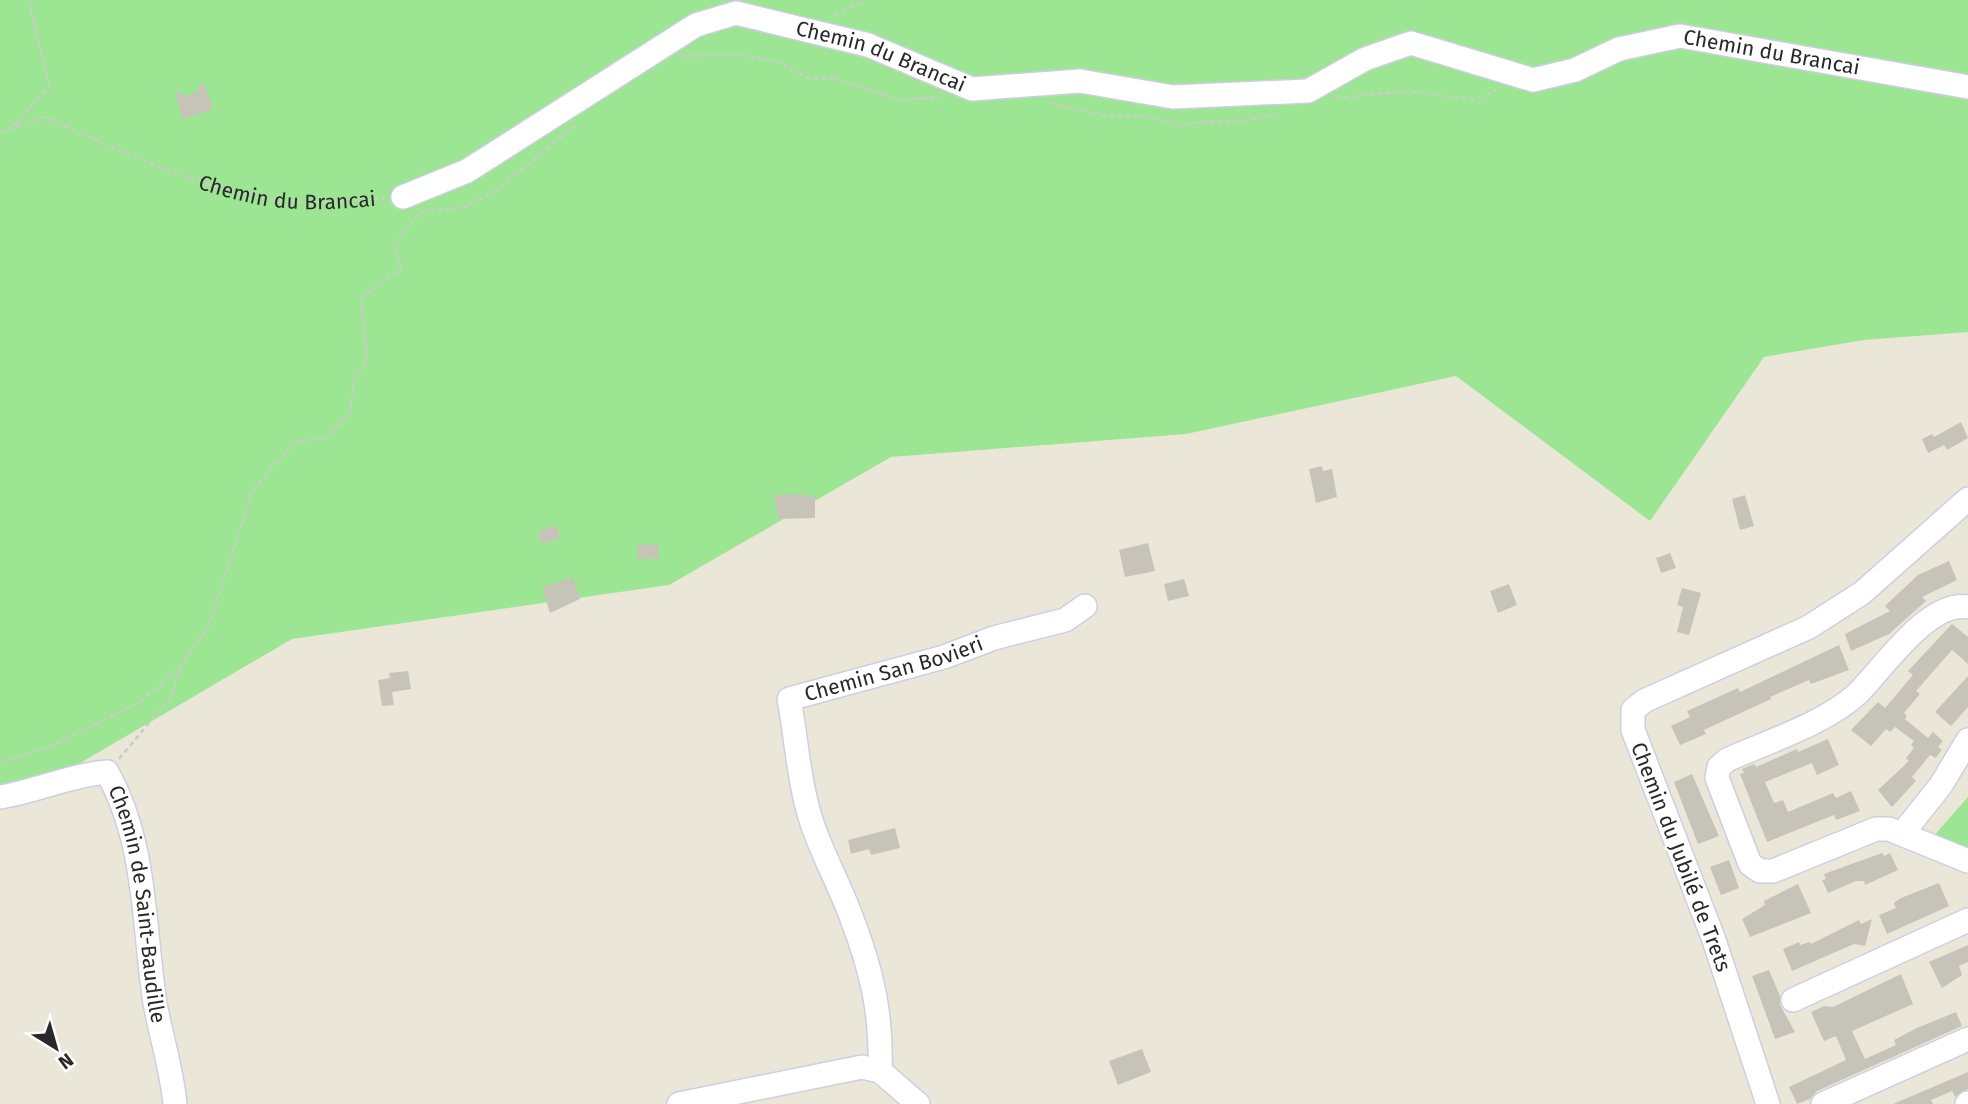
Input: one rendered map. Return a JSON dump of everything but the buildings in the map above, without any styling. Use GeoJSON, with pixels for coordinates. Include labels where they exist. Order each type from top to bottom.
{"type":"FeatureCollection","features":[{"type":"Feature","properties":{"kind":"street","name":"Chemin du Brancai"},"geometry":{"type":"LineString","coordinates":[[403,197],[467,171],[696,25],[736,13],[868,45],[972,89],[1080,81],[1173,97],[1308,91],[1365,59],[1411,43],[1533,80],[1576,71],[1619,49],[1680,36],[1968,87]]}},
{"type":"Feature","properties":{"kind":"street","name":"Chemin du Jubilé de Trets"},"geometry":{"type":"LineString","coordinates":[[1768,1104],[1714,940],[1633,730],[1633,710],[1644,701],[1810,627],[1861,593],[1968,499]]}},
{"type":"Feature","properties":{"kind":"street","name":"Chemin San Bovieri"},"geometry":{"type":"LineString","coordinates":[[880,1071],[881,1026],[869,971],[852,918],[825,860],[808,809],[789,699],[944,657],[994,638],[1065,620],[1084,606]]}},
{"type":"Feature","properties":{"kind":"street"},"geometry":{"type":"LineString","coordinates":[[1968,607],[1953,607],[1927,621],[1857,694],[1835,710],[1727,760],[1717,772],[1750,864],[1760,871],[1773,872],[1864,832],[1889,829],[1968,861]]}},
{"type":"Feature","properties":{"kind":"street"},"geometry":{"type":"LineString","coordinates":[[1902,834],[1941,785],[1968,740]]}},
{"type":"Feature","properties":{"kind":"street","name":"Chemin de Saint-Baudille"},"geometry":{"type":"LineString","coordinates":[[0,797],[32,791],[72,777],[107,772],[129,825],[142,875],[156,1007],[175,1104]]}},
{"type":"Feature","properties":{"kind":"street"},"geometry":{"type":"LineString","coordinates":[[1793,1000],[1968,920]]}},
{"type":"Feature","properties":{"kind":"street"},"geometry":{"type":"LineString","coordinates":[[1823,1104],[1968,1039]]}},
{"type":"Feature","properties":{"kind":"street"},"geometry":{"type":"LineString","coordinates":[[680,1104],[844,1068],[880,1071],[918,1104]]}},
{"type":"Feature","properties":{"kind":"path"},"geometry":{"type":"LineString","coordinates":[[11,128],[49,86],[29,0]]}},
{"type":"Feature","properties":{"kind":"path"},"geometry":{"type":"LineString","coordinates":[[807,30],[865,0]]}},
{"type":"Feature","properties":{"kind":"path"},"geometry":{"type":"LineString","coordinates":[[681,56],[741,55],[777,62],[808,78],[835,79],[900,100],[940,97]]}},
{"type":"Feature","properties":{"kind":"path"},"geometry":{"type":"LineString","coordinates":[[1332,98],[1409,91],[1474,100],[1499,89]]}},
{"type":"Feature","properties":{"kind":"path"},"geometry":{"type":"LineString","coordinates":[[1048,103],[1105,116],[1150,117],[1180,126],[1199,121],[1245,121],[1283,111]]}},
{"type":"Feature","properties":{"kind":"path","name":"Chemin du Brancai"},"geometry":{"type":"LineString","coordinates":[[0,132],[44,117],[145,160],[252,197],[332,202],[403,197]]}},
{"type":"Feature","properties":{"kind":"path"},"geometry":{"type":"LineString","coordinates":[[0,764],[48,747],[139,703],[181,666],[209,625],[253,490],[295,442],[327,438],[350,412],[354,380],[367,362],[361,298],[401,268],[394,243],[421,212],[465,207],[497,190],[581,120]]}},
{"type":"Feature","properties":{"kind":"path"},"geometry":{"type":"LineString","coordinates":[[107,772],[170,698],[181,666]]}},
{"type":"Feature","properties":{"kind":"green space"},"geometry":{"type":"Polygon","coordinates":[[[0,0],[1968,0],[1968,332],[1864,340],[1764,357],[1650,521],[1456,376],[1186,434],[891,457],[669,585],[292,639],[0,810],[0,0]]]}},
{"type":"Feature","properties":{"kind":"green space"},"geometry":{"type":"Polygon","coordinates":[[[1968,797],[1968,849],[1932,838],[1968,797]]]}}]}
